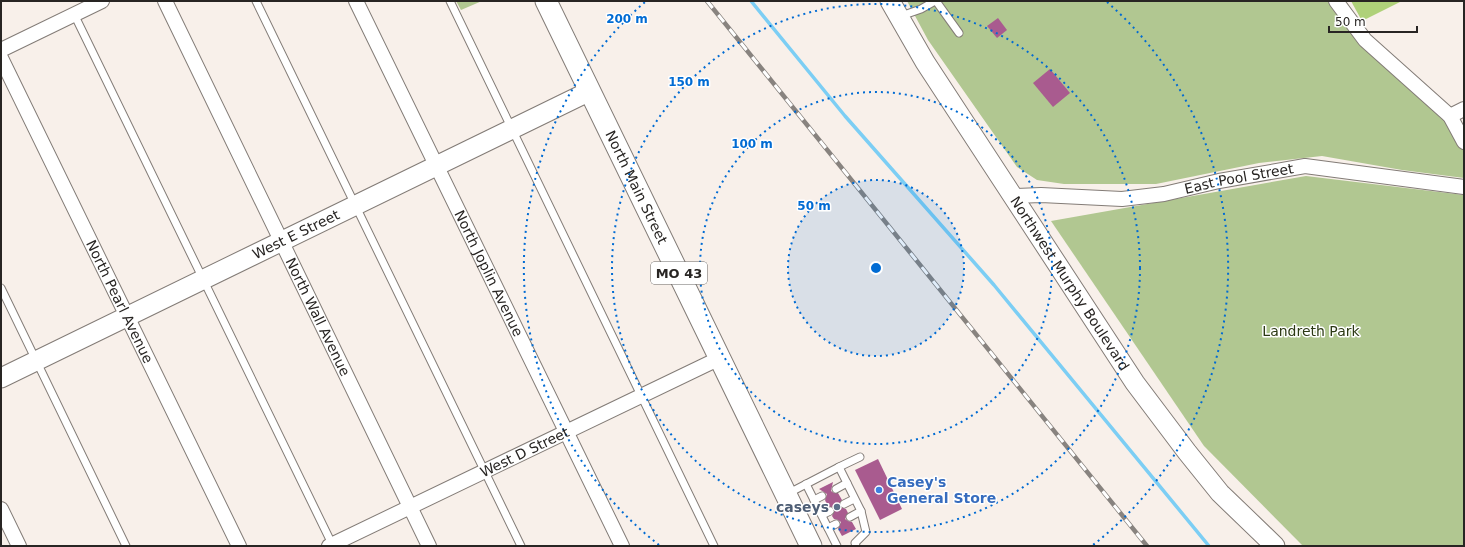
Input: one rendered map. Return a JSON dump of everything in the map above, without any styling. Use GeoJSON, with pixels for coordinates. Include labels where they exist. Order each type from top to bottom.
{"type":"FeatureCollection","features":[{"type":"Feature","properties":{"kind":"main road","name":"North Main Street"},"geometry":{"type":"LineString","coordinates":[[546,1],[811,546]]}},
{"type":"Feature","properties":{"kind":"street"},"geometry":{"type":"LineString","coordinates":[[1,50],[102,1]]}},
{"type":"Feature","properties":{"kind":"street","name":"North Wall Avenue"},"geometry":{"type":"LineString","coordinates":[[165,1],[429,546]]}},
{"type":"Feature","properties":{"kind":"street","name":"North Joplin Avenue"},"geometry":{"type":"LineString","coordinates":[[356,1],[622,546]]}},
{"type":"Feature","properties":{"kind":"street"},"geometry":{"type":"LineString","coordinates":[[1336,1],[1366,40],[1450,116],[1464,142]]}},
{"type":"Feature","properties":{"kind":"street","name":"Northwest Murphy Boulevard"},"geometry":{"type":"LineString","coordinates":[[895,9],[925,62],[1136,383],[1220,493],[1275,546]]}},
{"type":"Feature","properties":{"kind":"street","name":"North Pearl Avenue"},"geometry":{"type":"LineString","coordinates":[[1,58],[239,546]]}},
{"type":"Feature","properties":{"kind":"street","name":"West E Street"},"geometry":{"type":"LineString","coordinates":[[1,378],[590,91]]}},
{"type":"Feature","properties":{"kind":"street"},"geometry":{"type":"LineString","coordinates":[[1450,116],[1464,109]]}},
{"type":"Feature","properties":{"kind":"street","name":"East Pool Street"},"geometry":{"type":"LineString","coordinates":[[1014,196],[1041,195],[1122,199],[1164,194],[1219,181],[1305,166],[1464,187]]}},
{"type":"Feature","properties":{"kind":"street","name":"West D Street"},"geometry":{"type":"LineString","coordinates":[[331,546],[484,470],[720,358]]}},
{"type":"Feature","properties":{"kind":"street"},"geometry":{"type":"LineString","coordinates":[[1,510],[19,546]]}},
{"type":"Feature","properties":{"kind":"lane"},"geometry":{"type":"LineString","coordinates":[[256,1],[521,546]]}},
{"type":"Feature","properties":{"kind":"lane"},"geometry":{"type":"LineString","coordinates":[[450,1],[714,546]]}},
{"type":"Feature","properties":{"kind":"lane"},"geometry":{"type":"LineString","coordinates":[[895,9],[921,9],[935,1],[959,33]]}},
{"type":"Feature","properties":{"kind":"lane"},"geometry":{"type":"LineString","coordinates":[[74,14],[331,546]]}},
{"type":"Feature","properties":{"kind":"lane"},"geometry":{"type":"LineString","coordinates":[[1,288],[126,546]]}},
{"type":"Feature","properties":{"kind":"lane"},"geometry":{"type":"LineString","coordinates":[[786,494],[860,457]]}},
{"type":"Feature","properties":{"kind":"lane"},"geometry":{"type":"LineString","coordinates":[[839,467],[861,511],[866,532],[854,545]]}},
{"type":"Feature","properties":{"kind":"lane"},"geometry":{"type":"LineString","coordinates":[[836,489],[847,483]]}},
{"type":"Feature","properties":{"kind":"lane"},"geometry":{"type":"LineString","coordinates":[[806,484],[837,546]]}},
{"type":"Feature","properties":{"kind":"lane"},"geometry":{"type":"LineString","coordinates":[[814,500],[822,496]]}},
{"type":"Feature","properties":{"kind":"lane"},"geometry":{"type":"LineString","coordinates":[[844,504],[854,499]]}},
{"type":"Feature","properties":{"kind":"lane"},"geometry":{"type":"LineString","coordinates":[[822,515],[830,511]]}},
{"type":"Feature","properties":{"kind":"lane"},"geometry":{"type":"LineString","coordinates":[[850,517],[861,511]]}},
{"type":"Feature","properties":{"kind":"lane"},"geometry":{"type":"LineString","coordinates":[[828,528],[836,524]]}},
{"type":"Feature","properties":{"kind":"green space"},"geometry":{"type":"Polygon","coordinates":[[[456,1],[482,1],[461,10],[456,1]]]}},
{"type":"Feature","properties":{"kind":"green space"},"geometry":{"type":"Polygon","coordinates":[[[907,1],[1346,1],[1372,40],[1464,134],[1464,178],[1402,170],[1322,156],[1259,163],[1156,184],[1064,184],[1037,180],[1017,167],[928,40],[907,1]]]}},
{"type":"Feature","properties":{"kind":"green space"},"geometry":{"type":"Polygon","coordinates":[[[1351,1],[1402,1],[1362,21],[1351,1]]]}},
{"type":"Feature","properties":{"kind":"green space","name":"Landreth Park"},"geometry":{"type":"Polygon","coordinates":[[[1306,176],[1464,195],[1464,546],[1303,546],[1204,446],[1051,221],[1306,176]]]}},
{"type":"Feature","properties":{"kind":"building"},"geometry":{"type":"Polygon","coordinates":[[[998,18],[1007,30],[997,38],[987,26],[998,18]]]}},
{"type":"Feature","properties":{"kind":"building"},"geometry":{"type":"Polygon","coordinates":[[[1050,69],[1070,93],[1053,107],[1033,83],[1050,69]]]}},
{"type":"Feature","properties":{"kind":"building","name":"Casey's General Store"},"geometry":{"type":"Polygon","coordinates":[[[878,459],[902,509],[880,520],[855,470],[878,459]]]}},
{"type":"Feature","properties":{"kind":"building","name":"caseys"},"geometry":{"type":"Polygon","coordinates":[[[833,482],[831,491],[838,493],[842,500],[839,506],[846,509],[848,513],[845,519],[852,522],[856,529],[842,536],[838,529],[841,522],[834,519],[832,516],[835,509],[828,507],[825,500],[827,494],[819,489],[833,482]]]}},
{"type":"Feature","properties":{"kind":"waterway"},"geometry":{"type":"LineString","coordinates":[[751,1],[845,116],[994,285],[1209,546]]}},
{"type":"Feature","properties":{"kind":"railway"},"geometry":{"type":"LineString","coordinates":[[707,1],[1147,546]]}},
{"type":"Feature","properties":{"kind":"place","name":"Casey's General Store"},"geometry":{"type":"Point","coordinates":[879,490]}},
{"type":"Feature","properties":{"kind":"place","name":"caseys"},"geometry":{"type":"Point","coordinates":[837,507]}}]}
